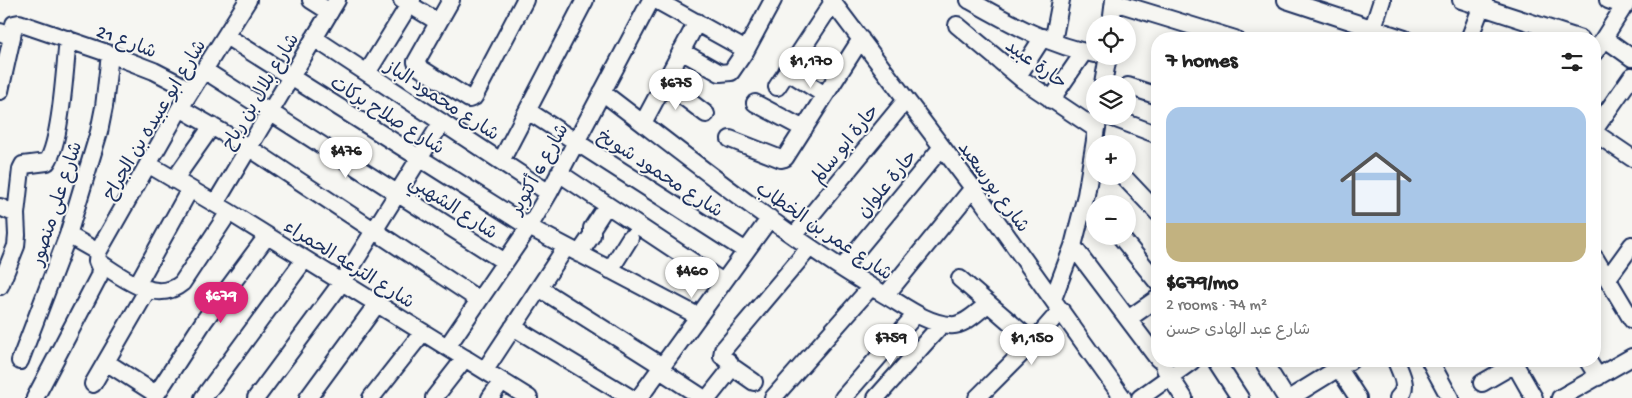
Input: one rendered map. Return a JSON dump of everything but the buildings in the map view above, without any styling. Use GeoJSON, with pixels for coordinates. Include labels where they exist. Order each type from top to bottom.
{"type":"FeatureCollection","features":[{"type":"Feature","properties":{"kind":"street","name":"شارع ابو عبيده بن الجراح"},"geometry":{"type":"LineString","coordinates":[[98,256],[180,108],[248,0]]}},
{"type":"Feature","properties":{"kind":"street"},"geometry":{"type":"LineString","coordinates":[[311,0],[334,6]]}},
{"type":"Feature","properties":{"kind":"street"},"geometry":{"type":"LineString","coordinates":[[451,0],[416,60],[416,64],[467,98],[473,98],[525,0]]}},
{"type":"Feature","properties":{"kind":"street"},"geometry":{"type":"LineString","coordinates":[[501,161],[585,0]]}},
{"type":"Feature","properties":{"kind":"street","name":"شارع 6 أكتوبر"},"geometry":{"type":"LineString","coordinates":[[447,347],[529,227],[549,193],[651,0]]}},
{"type":"Feature","properties":{"kind":"street"},"geometry":{"type":"LineString","coordinates":[[656,0],[746,50]]}},
{"type":"Feature","properties":{"kind":"street"},"geometry":{"type":"LineString","coordinates":[[681,51],[724,74],[734,70],[772,0]]}},
{"type":"Feature","properties":{"kind":"street"},"geometry":{"type":"LineString","coordinates":[[1018,76],[1048,39],[1061,0]]}},
{"type":"Feature","properties":{"kind":"street"},"geometry":{"type":"LineString","coordinates":[[1286,0],[1368,32]]}},
{"type":"Feature","properties":{"kind":"street"},"geometry":{"type":"LineString","coordinates":[[1371,32],[1382,0]]}},
{"type":"Feature","properties":{"kind":"street"},"geometry":{"type":"LineString","coordinates":[[1461,0],[1483,3],[1562,32]]}},
{"type":"Feature","properties":{"kind":"street"},"geometry":{"type":"LineString","coordinates":[[1601,40],[1627,3],[1608,0]]}},
{"type":"Feature","properties":{"kind":"street"},"geometry":{"type":"LineString","coordinates":[[777,87],[832,1]]}},
{"type":"Feature","properties":{"kind":"street","name":"شارع بورسعيد"},"geometry":{"type":"LineString","coordinates":[[832,1],[973,188],[1123,398]]}},
{"type":"Feature","properties":{"kind":"street"},"geometry":{"type":"LineString","coordinates":[[1113,15],[1114,1],[1211,32]]}},
{"type":"Feature","properties":{"kind":"street"},"geometry":{"type":"LineString","coordinates":[[368,73],[408,2],[438,22]]}},
{"type":"Feature","properties":{"kind":"street"},"geometry":{"type":"LineString","coordinates":[[978,2],[1015,25],[1048,39],[1086,52]]}},
{"type":"Feature","properties":{"kind":"street"},"geometry":{"type":"LineString","coordinates":[[1472,32],[1483,3]]}},
{"type":"Feature","properties":{"kind":"street","name":"شارع بلال بن رباح"},"geometry":{"type":"LineString","coordinates":[[215,204],[334,6]]}},
{"type":"Feature","properties":{"kind":"street","name":"شارع 21"},"geometry":{"type":"LineString","coordinates":[[6,34],[17,22],[154,71],[192,90]]}},
{"type":"Feature","properties":{"kind":"street"},"geometry":{"type":"LineString","coordinates":[[643,123],[697,22]]}},
{"type":"Feature","properties":{"kind":"street","name":"حارة عبيد"},"geometry":{"type":"LineString","coordinates":[[957,26],[1018,76],[1051,100],[1086,116]]}},
{"type":"Feature","properties":{"kind":"street"},"geometry":{"type":"LineString","coordinates":[[0,91],[6,34]]}},
{"type":"Feature","properties":{"kind":"street","name":"شارع صلاح بركات"},"geometry":{"type":"LineString","coordinates":[[226,36],[529,227],[698,316]]}},
{"type":"Feature","properties":{"kind":"street","name":"شارع محمود الباز"},"geometry":{"type":"LineString","coordinates":[[314,38],[549,193]]}},
{"type":"Feature","properties":{"kind":"street"},"geometry":{"type":"LineString","coordinates":[[0,286],[16,246],[18,236],[16,214],[21,169],[23,165],[46,162],[51,156],[58,129],[68,39]]}},
{"type":"Feature","properties":{"kind":"street"},"geometry":{"type":"LineString","coordinates":[[730,139],[781,159],[785,158],[861,39]]}},
{"type":"Feature","properties":{"kind":"street"},"geometry":{"type":"LineString","coordinates":[[1601,45],[1632,58]]}},
{"type":"Feature","properties":{"kind":"street","name":"شارع على منصور"},"geometry":{"type":"LineString","coordinates":[[20,361],[68,235],[99,132],[110,54]]}},
{"type":"Feature","properties":{"kind":"street"},"geometry":{"type":"LineString","coordinates":[[1051,100],[1086,58]]}},
{"type":"Feature","properties":{"kind":"street","name":"شارع الشهبي"},"geometry":{"type":"LineString","coordinates":[[204,70],[505,262]]}},
{"type":"Feature","properties":{"kind":"street"},"geometry":{"type":"LineString","coordinates":[[787,72],[825,95]]}},
{"type":"Feature","properties":{"kind":"street"},"geometry":{"type":"LineString","coordinates":[[1601,120],[1632,76]]}},
{"type":"Feature","properties":{"kind":"street"},"geometry":{"type":"LineString","coordinates":[[664,82],[706,114]]}},
{"type":"Feature","properties":{"kind":"street"},"geometry":{"type":"LineString","coordinates":[[1136,87],[1151,89]]}},
{"type":"Feature","properties":{"kind":"street","name":"شارع عمر بن الخطاب"},"geometry":{"type":"LineString","coordinates":[[602,92],[810,247],[916,314],[942,324]]}},
{"type":"Feature","properties":{"kind":"street","name":"حارة ابو سالم"},"geometry":{"type":"LineString","coordinates":[[794,236],[906,100]]}},
{"type":"Feature","properties":{"kind":"street"},"geometry":{"type":"LineString","coordinates":[[755,103],[804,129]]}},
{"type":"Feature","properties":{"kind":"street"},"geometry":{"type":"LineString","coordinates":[[180,108],[248,147],[479,300]]}},
{"type":"Feature","properties":{"kind":"street","name":"شارع محمود شويخ"},"geometry":{"type":"LineString","coordinates":[[528,111],[746,250]]}},
{"type":"Feature","properties":{"kind":"street"},"geometry":{"type":"LineString","coordinates":[[256,398],[342,282],[442,122]]}},
{"type":"Feature","properties":{"kind":"street"},"geometry":{"type":"LineString","coordinates":[[1132,125],[1151,132]]}},
{"type":"Feature","properties":{"kind":"street"},"geometry":{"type":"LineString","coordinates":[[174,180],[212,126]]}},
{"type":"Feature","properties":{"kind":"street"},"geometry":{"type":"LineString","coordinates":[[1601,137],[1632,158]]}},
{"type":"Feature","properties":{"kind":"street","name":"حارة علوان"},"geometry":{"type":"LineString","coordinates":[[842,268],[942,147]]}},
{"type":"Feature","properties":{"kind":"street","name":"شارع الترعه الحمراء"},"geometry":{"type":"LineString","coordinates":[[148,164],[530,398]]}},
{"type":"Feature","properties":{"kind":"street"},"geometry":{"type":"LineString","coordinates":[[559,173],[723,282]]}},
{"type":"Feature","properties":{"kind":"street"},"geometry":{"type":"LineString","coordinates":[[1132,185],[1151,206]]}},
{"type":"Feature","properties":{"kind":"street"},"geometry":{"type":"LineString","coordinates":[[886,295],[973,188]]}},
{"type":"Feature","properties":{"kind":"street"},"geometry":{"type":"LineString","coordinates":[[93,384],[106,362],[190,189]]}},
{"type":"Feature","properties":{"kind":"street"},"geometry":{"type":"LineString","coordinates":[[485,370],[539,288],[572,250],[592,235],[592,228],[607,205]]}},
{"type":"Feature","properties":{"kind":"street"},"geometry":{"type":"LineString","coordinates":[[0,207],[16,214]]}},
{"type":"Feature","properties":{"kind":"street"},"geometry":{"type":"LineString","coordinates":[[976,398],[1033,342],[1057,304],[1073,246],[1086,211]]}},
{"type":"Feature","properties":{"kind":"street"},"geometry":{"type":"LineString","coordinates":[[68,235],[142,287],[165,291],[177,288],[182,283],[229,212]]}},
{"type":"Feature","properties":{"kind":"street"},"geometry":{"type":"LineString","coordinates":[[639,398],[770,218]]}},
{"type":"Feature","properties":{"kind":"street"},"geometry":{"type":"LineString","coordinates":[[106,362],[155,396],[199,328],[267,236]]}},
{"type":"Feature","properties":{"kind":"street"},"geometry":{"type":"LineString","coordinates":[[610,270],[630,238]]}},
{"type":"Feature","properties":{"kind":"street"},"geometry":{"type":"LineString","coordinates":[[1127,245],[1151,274]]}},
{"type":"Feature","properties":{"kind":"street"},"geometry":{"type":"LineString","coordinates":[[1608,278],[1632,245]]}},
{"type":"Feature","properties":{"kind":"street"},"geometry":{"type":"LineString","coordinates":[[1073,246],[1151,350]]}},
{"type":"Feature","properties":{"kind":"street"},"geometry":{"type":"LineString","coordinates":[[754,382],[731,366],[722,356],[722,350],[810,247]]}},
{"type":"Feature","properties":{"kind":"street"},"geometry":{"type":"LineString","coordinates":[[35,398],[99,276],[98,256]]}},
{"type":"Feature","properties":{"kind":"street"},"geometry":{"type":"LineString","coordinates":[[203,398],[305,259]]}},
{"type":"Feature","properties":{"kind":"street"},"geometry":{"type":"LineString","coordinates":[[1601,267],[1632,320]]}},
{"type":"Feature","properties":{"kind":"street"},"geometry":{"type":"LineString","coordinates":[[960,279],[1033,342]]}},
{"type":"Feature","properties":{"kind":"street"},"geometry":{"type":"LineString","coordinates":[[772,398],[871,287]]}},
{"type":"Feature","properties":{"kind":"street"},"geometry":{"type":"LineString","coordinates":[[539,288],[661,368],[703,398]]}},
{"type":"Feature","properties":{"kind":"street"},"geometry":{"type":"LineString","coordinates":[[1128,319],[1151,303]]}},
{"type":"Feature","properties":{"kind":"street"},"geometry":{"type":"LineString","coordinates":[[308,398],[377,304]]}},
{"type":"Feature","properties":{"kind":"street"},"geometry":{"type":"LineString","coordinates":[[876,398],[942,324],[960,324],[988,304]]}},
{"type":"Feature","properties":{"kind":"street"},"geometry":{"type":"LineString","coordinates":[[843,398],[916,314]]}},
{"type":"Feature","properties":{"kind":"street"},"geometry":{"type":"LineString","coordinates":[[514,327],[631,398]]}},
{"type":"Feature","properties":{"kind":"street"},"geometry":{"type":"LineString","coordinates":[[371,398],[423,332]]}},
{"type":"Feature","properties":{"kind":"street"},"geometry":{"type":"LineString","coordinates":[[1560,398],[1632,357]]}},
{"type":"Feature","properties":{"kind":"street"},"geometry":{"type":"LineString","coordinates":[[434,398],[464,358]]}},
{"type":"Feature","properties":{"kind":"street"},"geometry":{"type":"LineString","coordinates":[[708,398],[730,371],[731,366]]}},
{"type":"Feature","properties":{"kind":"street"},"geometry":{"type":"LineString","coordinates":[[1163,367],[1184,398]]}},
{"type":"Feature","properties":{"kind":"street"},"geometry":{"type":"LineString","coordinates":[[1140,398],[1183,367]]}},
{"type":"Feature","properties":{"kind":"street"},"geometry":{"type":"LineString","coordinates":[[1220,367],[1240,398]]}},
{"type":"Feature","properties":{"kind":"street"},"geometry":{"type":"LineString","coordinates":[[1266,367],[1286,398]]}},
{"type":"Feature","properties":{"kind":"street"},"geometry":{"type":"LineString","coordinates":[[1290,398],[1336,367]]}},
{"type":"Feature","properties":{"kind":"street"},"geometry":{"type":"LineString","coordinates":[[1342,367],[1358,398]]}},
{"type":"Feature","properties":{"kind":"street"},"geometry":{"type":"LineString","coordinates":[[1398,367],[1404,381],[1404,388],[1403,394],[1398,398]]}},
{"type":"Feature","properties":{"kind":"street"},"geometry":{"type":"LineString","coordinates":[[1433,367],[1450,398]]}},
{"type":"Feature","properties":{"kind":"street"},"geometry":{"type":"LineString","coordinates":[[1482,383],[1508,367]]}},
{"type":"Feature","properties":{"kind":"street"},"geometry":{"type":"LineString","coordinates":[[1516,367],[1534,398]]}},
{"type":"Feature","properties":{"kind":"street"},"geometry":{"type":"LineString","coordinates":[[1592,367],[1598,377]]}},
{"type":"Feature","properties":{"kind":"street"},"geometry":{"type":"LineString","coordinates":[[490,398],[502,381]]}}]}
